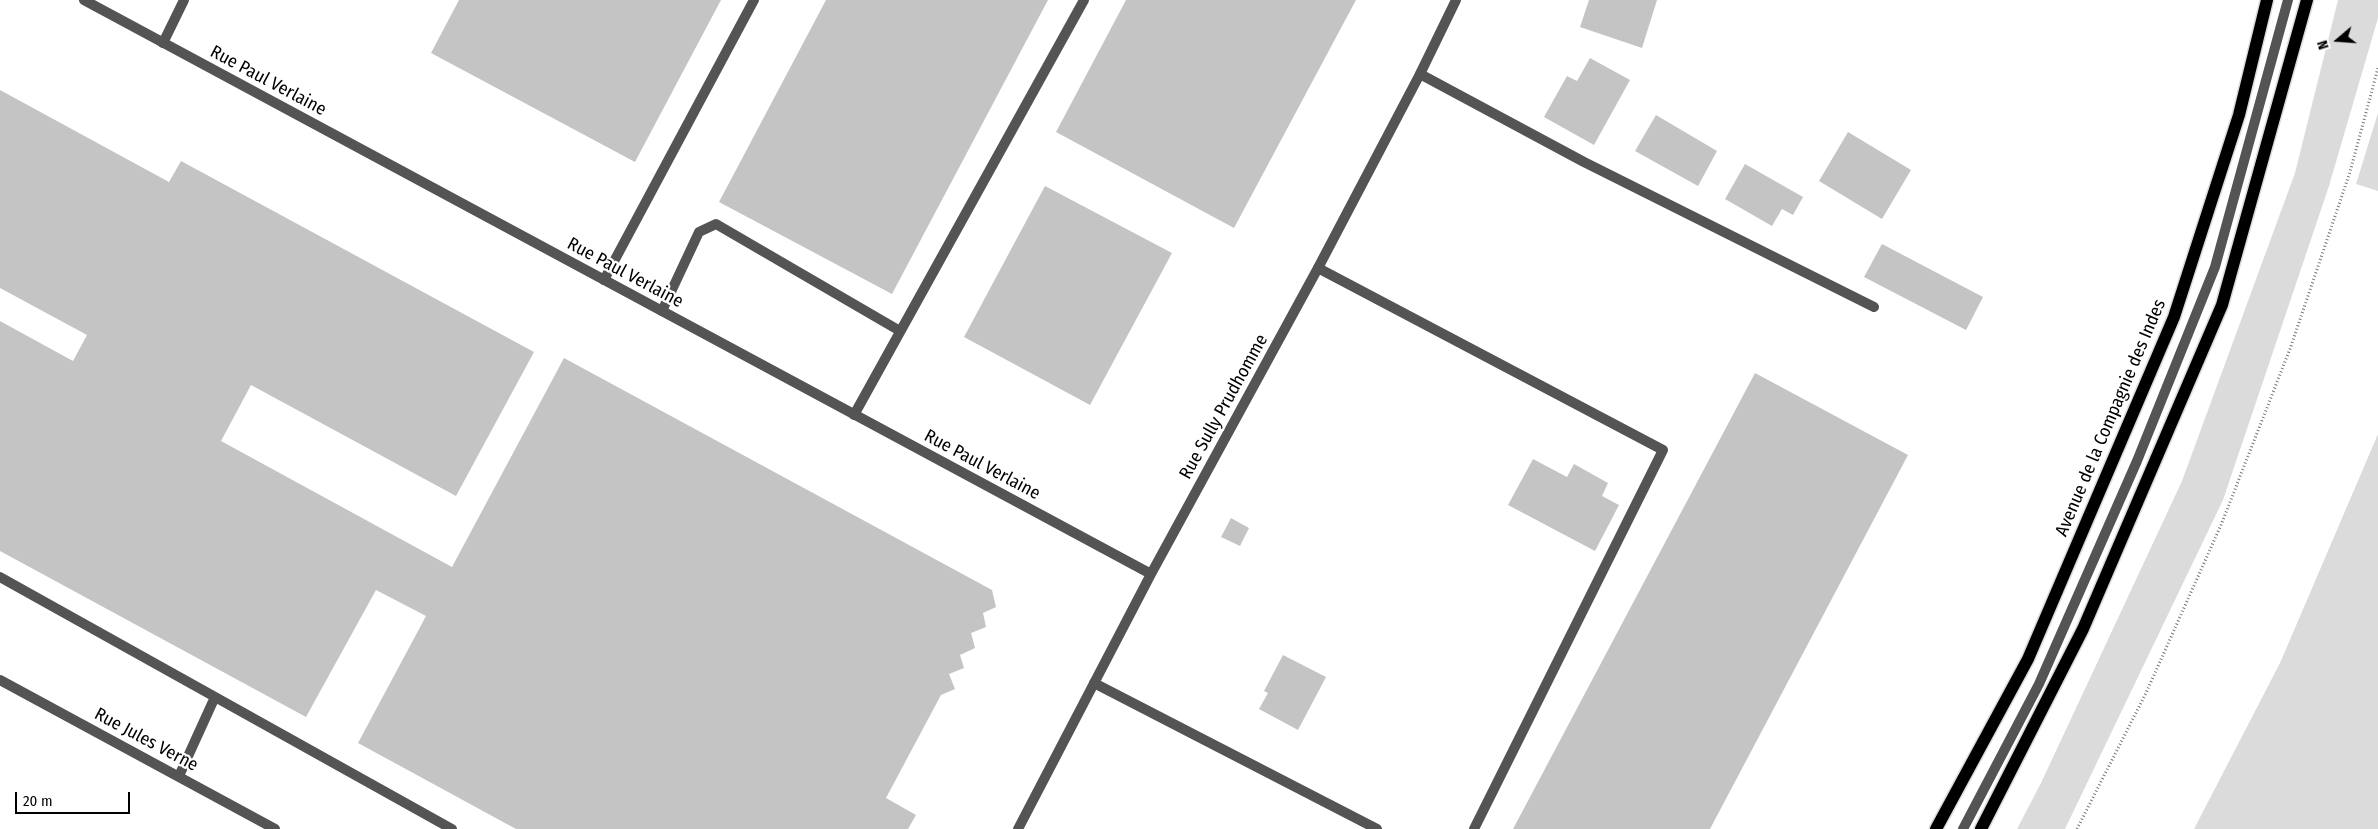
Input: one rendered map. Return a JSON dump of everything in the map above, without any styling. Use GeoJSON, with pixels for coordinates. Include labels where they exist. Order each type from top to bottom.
{"type":"FeatureCollection","features":[{"type":"Feature","properties":{"kind":"main road","name":"Avenue de la Compagnie des Indes"},"geometry":{"type":"LineString","coordinates":[[1936,829],[2028,659],[2174,317],[2239,115],[2267,0]]}},
{"type":"Feature","properties":{"kind":"main road"},"geometry":{"type":"LineString","coordinates":[[1982,829],[2083,629],[2222,305],[2307,0]]}},
{"type":"Feature","properties":{"kind":"street","name":"Rue Paul Verlaine"},"geometry":{"type":"LineString","coordinates":[[84,0],[1151,574]]}},
{"type":"Feature","properties":{"kind":"street"},"geometry":{"type":"LineString","coordinates":[[163,43],[184,0]]}},
{"type":"Feature","properties":{"kind":"street"},"geometry":{"type":"LineString","coordinates":[[604,280],[754,0]]}},
{"type":"Feature","properties":{"kind":"street"},"geometry":{"type":"LineString","coordinates":[[854,415],[1084,0]]}},
{"type":"Feature","properties":{"kind":"street","name":"Rue Sully Prudhomme"},"geometry":{"type":"LineString","coordinates":[[1018,829],[1151,574],[1318,268],[1420,74],[1456,0]]}},
{"type":"Feature","properties":{"kind":"street"},"geometry":{"type":"LineString","coordinates":[[1963,829],[2039,684],[2137,461],[2215,267],[2288,0]]}},
{"type":"Feature","properties":{"kind":"street"},"geometry":{"type":"LineString","coordinates":[[1420,74],[1584,162],[1874,307]]}},
{"type":"Feature","properties":{"kind":"street"},"geometry":{"type":"LineString","coordinates":[[662,311],[699,232],[716,224],[900,331]]}},
{"type":"Feature","properties":{"kind":"street"},"geometry":{"type":"LineString","coordinates":[[1318,268],[1663,450],[1474,829]]}},
{"type":"Feature","properties":{"kind":"street"},"geometry":{"type":"LineString","coordinates":[[0,577],[452,829]]}},
{"type":"Feature","properties":{"kind":"street","name":"Rue Jules Verne"},"geometry":{"type":"LineString","coordinates":[[0,680],[275,829]]}},
{"type":"Feature","properties":{"kind":"street"},"geometry":{"type":"LineString","coordinates":[[1094,684],[1378,829]]}},
{"type":"Feature","properties":{"kind":"street"},"geometry":{"type":"LineString","coordinates":[[179,776],[215,697]]}},
{"type":"Feature","properties":{"kind":"path"},"geometry":{"type":"LineString","coordinates":[[2077,829],[2146,693],[2221,525],[2290,349],[2350,172],[2378,68]]}},
{"type":"Feature","properties":{"kind":"shaded area"},"geometry":{"type":"Polygon","coordinates":[[[2338,0],[2378,0],[2378,18],[2329,186],[2223,500],[2065,829],[2017,829],[2041,783],[2182,481],[2295,173],[2338,0]]]}},
{"type":"Feature","properties":{"kind":"shaded area"},"geometry":{"type":"Polygon","coordinates":[[[2378,113],[2378,191],[2356,184],[2378,113]]]}},
{"type":"Feature","properties":{"kind":"shaded area"},"geometry":{"type":"Polygon","coordinates":[[[2378,434],[2378,829],[2194,829],[2280,663],[2378,434]]]}},
{"type":"Feature","properties":{"kind":"building"},"geometry":{"type":"Polygon","coordinates":[[[459,0],[721,0],[635,162],[431,53],[459,0]]]}},
{"type":"Feature","properties":{"kind":"building"},"geometry":{"type":"Polygon","coordinates":[[[826,0],[1048,0],[892,294],[719,202],[826,0]]]}},
{"type":"Feature","properties":{"kind":"building"},"geometry":{"type":"Polygon","coordinates":[[[1126,0],[1356,0],[1234,228],[1056,132],[1126,0]]]}},
{"type":"Feature","properties":{"kind":"building"},"geometry":{"type":"Polygon","coordinates":[[[1589,0],[1657,0],[1642,48],[1580,27],[1589,0]]]}},
{"type":"Feature","properties":{"kind":"building"},"geometry":{"type":"Polygon","coordinates":[[[1590,58],[1630,80],[1594,145],[1544,117],[1567,76],[1577,81],[1590,58]]]}},
{"type":"Feature","properties":{"kind":"building"},"geometry":{"type":"Polygon","coordinates":[[[0,90],[169,182],[181,161],[534,352],[456,496],[251,385],[221,441],[452,567],[564,358],[992,590],[996,607],[983,613],[986,627],[971,633],[975,648],[960,655],[964,668],[949,674],[955,689],[941,695],[886,798],[916,815],[908,829],[516,829],[358,743],[426,616],[376,590],[306,717],[0,551],[0,321],[73,361],[87,335],[0,288],[0,90]]]}},
{"type":"Feature","properties":{"kind":"building"},"geometry":{"type":"Polygon","coordinates":[[[1656,115],[1717,151],[1698,186],[1635,151],[1656,115]]]}},
{"type":"Feature","properties":{"kind":"building"},"geometry":{"type":"Polygon","coordinates":[[[1848,132],[1911,170],[1882,219],[1819,181],[1848,132]]]}},
{"type":"Feature","properties":{"kind":"building"},"geometry":{"type":"Polygon","coordinates":[[[1745,164],[1803,197],[1793,215],[1782,209],[1772,226],[1725,199],[1745,164]]]}},
{"type":"Feature","properties":{"kind":"building"},"geometry":{"type":"Polygon","coordinates":[[[1045,186],[1172,253],[1090,405],[964,337],[1045,186]]]}},
{"type":"Feature","properties":{"kind":"building"},"geometry":{"type":"Polygon","coordinates":[[[1882,244],[1983,297],[1966,330],[1864,277],[1882,244]]]}},
{"type":"Feature","properties":{"kind":"building"},"geometry":{"type":"Polygon","coordinates":[[[1755,373],[1908,455],[1710,829],[1513,829],[1755,373]]]}},
{"type":"Feature","properties":{"kind":"building"},"geometry":{"type":"Polygon","coordinates":[[[1533,459],[1567,477],[1574,464],[1608,483],[1602,496],[1619,505],[1595,551],[1508,505],[1533,459]]]}},
{"type":"Feature","properties":{"kind":"building"},"geometry":{"type":"Polygon","coordinates":[[[1231,518],[1249,528],[1240,546],[1221,537],[1231,518]]]}},
{"type":"Feature","properties":{"kind":"building"},"geometry":{"type":"Polygon","coordinates":[[[1283,655],[1326,677],[1298,730],[1259,709],[1268,693],[1264,691],[1283,655]]]}}]}
